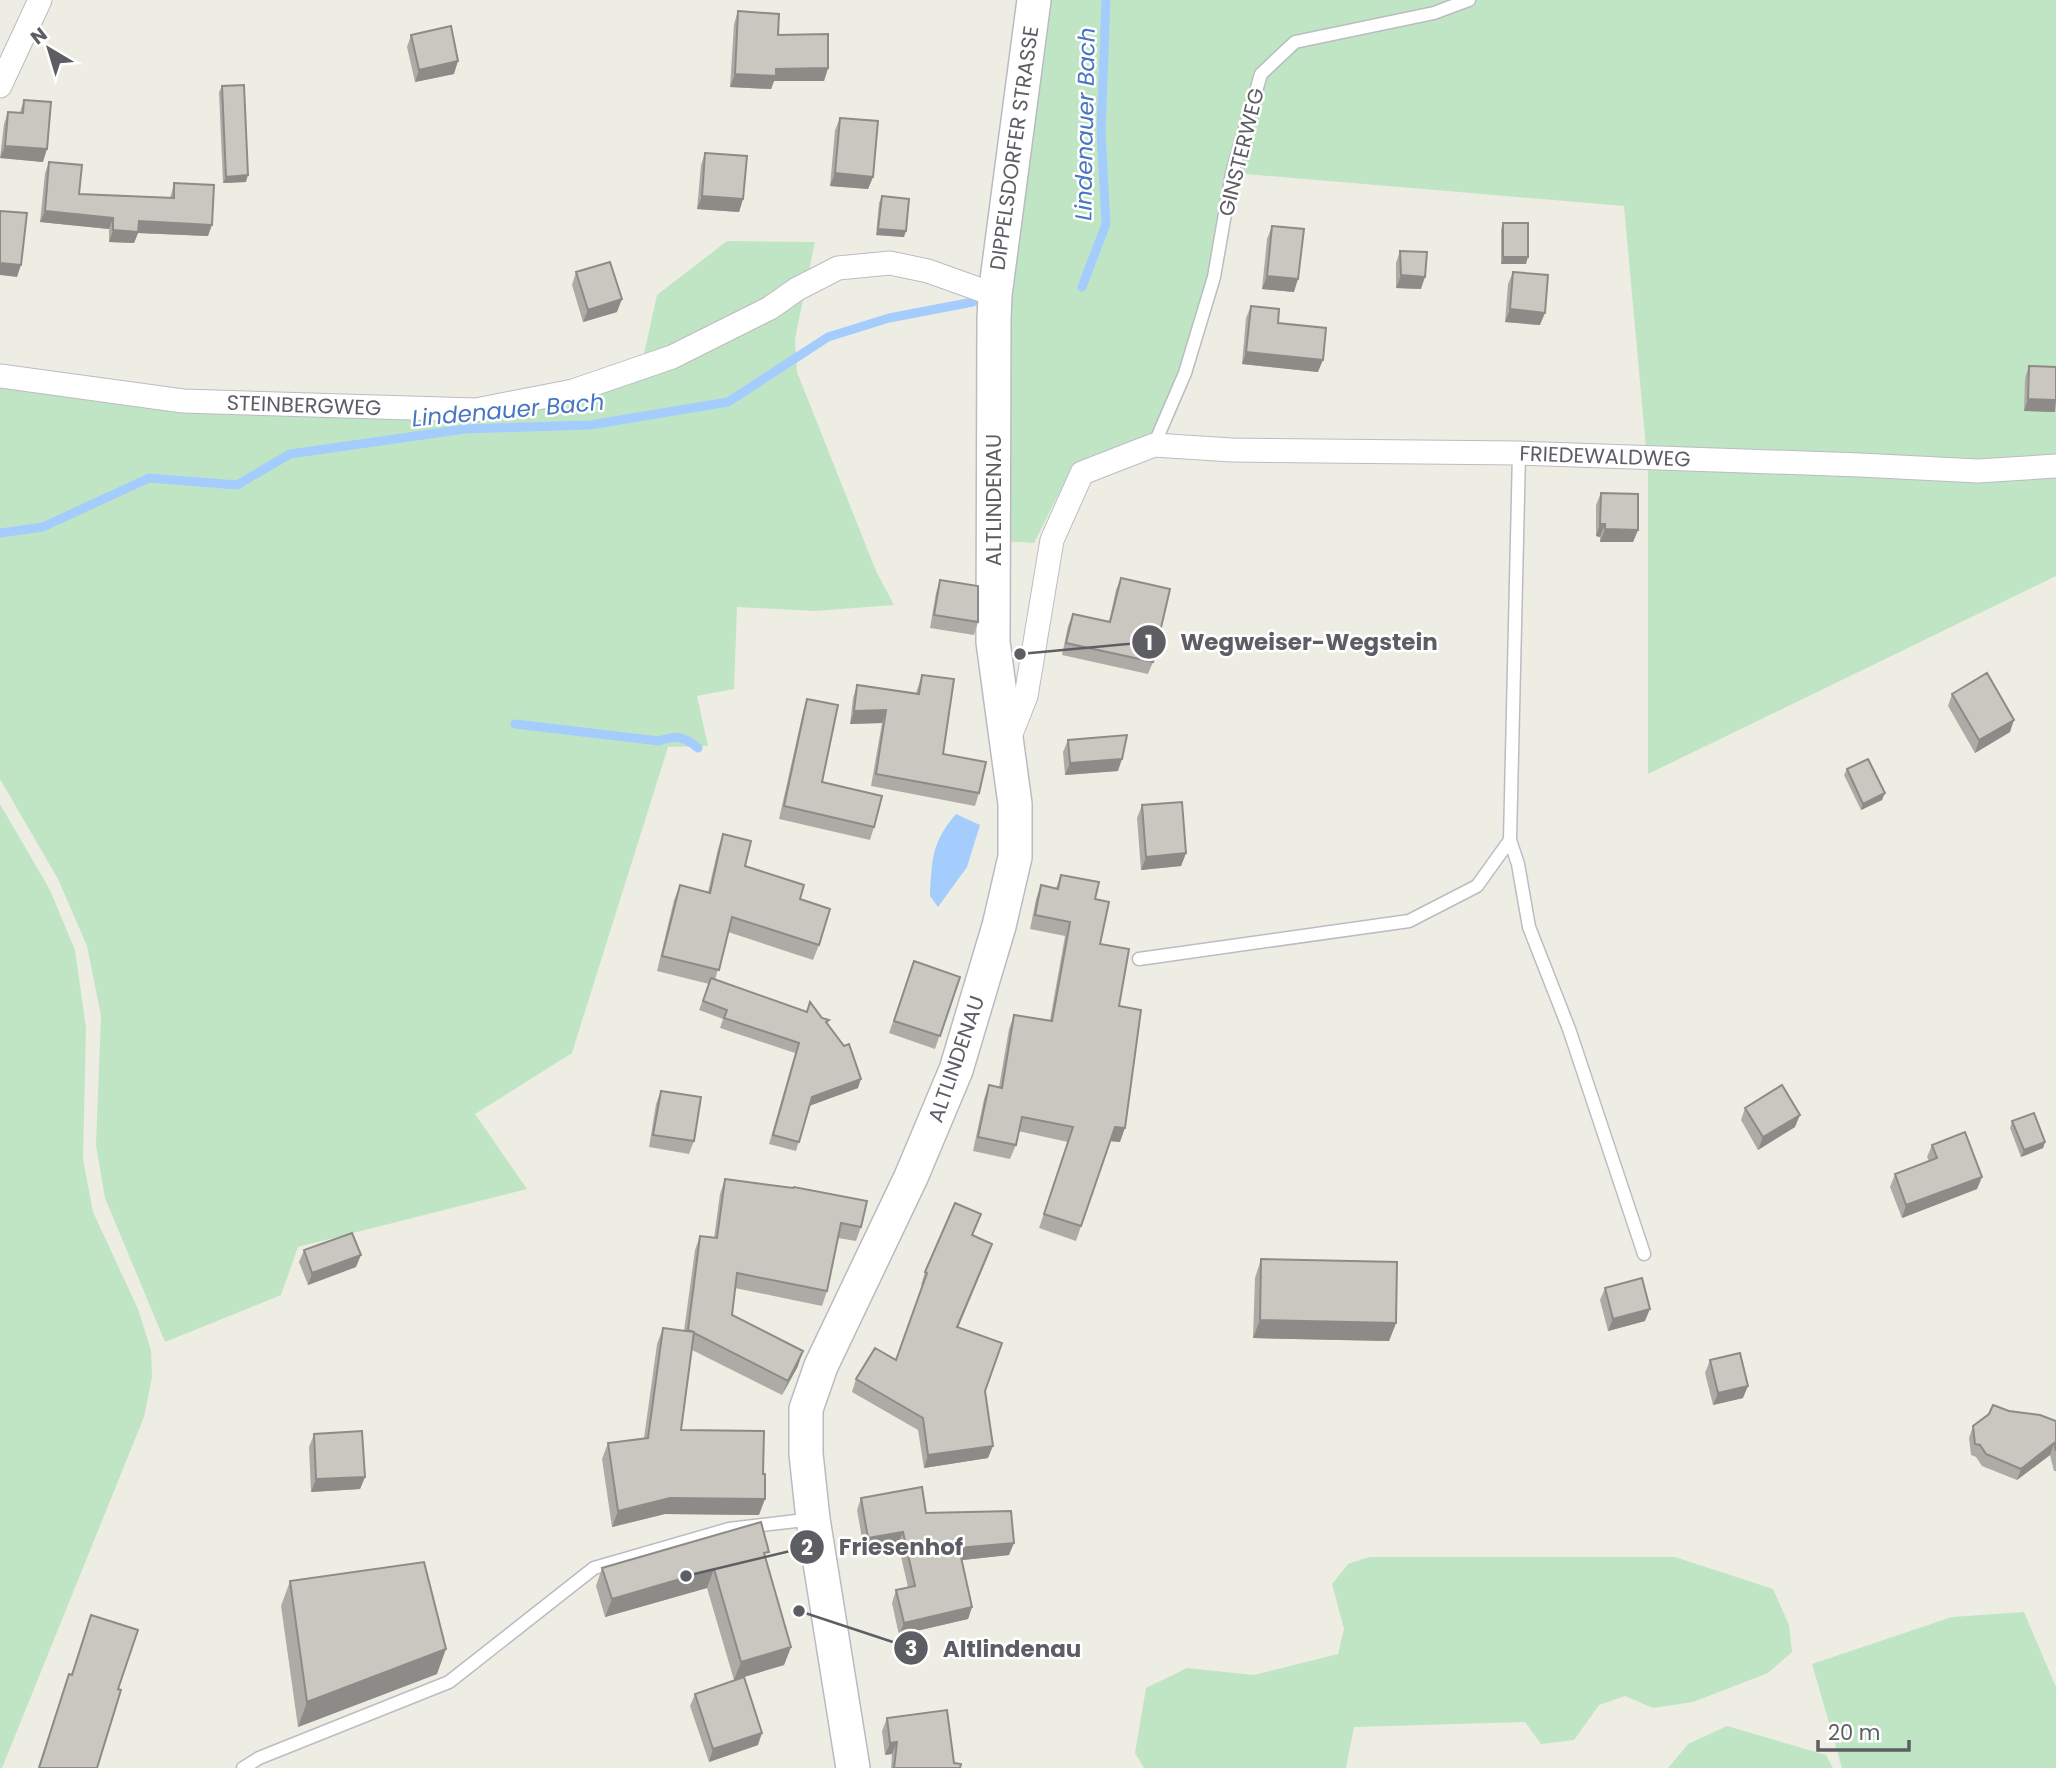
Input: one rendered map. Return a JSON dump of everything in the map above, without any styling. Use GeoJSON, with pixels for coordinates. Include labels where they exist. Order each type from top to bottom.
{"type":"FeatureCollection","features":[{"type":"Feature","properties":{"kind":"street"},"geometry":{"type":"LineString","coordinates":[[0,86],[40,0]]}},
{"type":"Feature","properties":{"kind":"street","name":"DIPPELSDORFER STRASSE"},"geometry":{"type":"LineString","coordinates":[[995,295],[1034,0]]}},
{"type":"Feature","properties":{"kind":"street","name":"STEINBERGWEG"},"geometry":{"type":"LineString","coordinates":[[0,376],[183,401],[476,410],[573,391],[672,356],[770,308],[797,289],[838,268],[890,263],[928,271],[995,295]]}},
{"type":"Feature","properties":{"kind":"street","name":"ALTLINDENAU"},"geometry":{"type":"LineString","coordinates":[[853,1768],[813,1519],[806,1454],[806,1409],[821,1366],[911,1177],[956,1070],[999,926],[1015,857],[1014,804],[993,642],[995,295]]}},
{"type":"Feature","properties":{"kind":"street","name":"ALTLINDENAU"},"geometry":{"type":"LineString","coordinates":[[1006,746],[1026,696],[1052,540],[1082,473],[1154,445]]}},
{"type":"Feature","properties":{"kind":"street","name":"FRIEDEWALDWEG"},"geometry":{"type":"LineString","coordinates":[[1154,445],[1232,450],[1519,453],[1860,464],[1978,471],[2056,466]]}},
{"type":"Feature","properties":{"kind":"lane","name":"GINSTERWEG"},"geometry":{"type":"LineString","coordinates":[[1154,445],[1185,373],[1214,277],[1233,173],[1261,74],[1295,42],[1434,13],[1469,0]]}},
{"type":"Feature","properties":{"kind":"lane"},"geometry":{"type":"LineString","coordinates":[[1519,453],[1510,841],[1518,863],[1529,927],[1569,1029],[1644,1254]]}},
{"type":"Feature","properties":{"kind":"lane"},"geometry":{"type":"LineString","coordinates":[[1139,959],[1409,921],[1477,886],[1510,841]]}},
{"type":"Feature","properties":{"kind":"lane"},"geometry":{"type":"LineString","coordinates":[[243,1768],[259,1758],[449,1682],[594,1569],[729,1529],[813,1519]]}},
{"type":"Feature","properties":{"kind":"green space"},"geometry":{"type":"Polygon","coordinates":[[[1043,0],[2056,0],[2056,576],[1648,774],[1648,470],[1624,206],[1233,173],[1214,277],[1154,445],[1073,465],[1034,543],[1003,541],[1005,317],[1043,0]]]}},
{"type":"Feature","properties":{"kind":"green space"},"geometry":{"type":"Polygon","coordinates":[[[727,241],[815,242],[795,339],[797,372],[876,571],[894,605],[815,611],[737,607],[734,689],[697,696],[708,746],[668,747],[572,1053],[475,1114],[527,1189],[298,1247],[281,1295],[165,1342],[105,1198],[96,1145],[101,1016],[87,946],[58,879],[0,779],[0,379],[477,414],[640,372],[657,295],[727,241]]]}},
{"type":"Feature","properties":{"kind":"green space"},"geometry":{"type":"Polygon","coordinates":[[[0,804],[50,890],[75,950],[86,1028],[83,1159],[93,1212],[138,1309],[151,1350],[152,1377],[144,1417],[2,1768],[0,1768],[0,804]]]}},
{"type":"Feature","properties":{"kind":"green space"},"geometry":{"type":"Polygon","coordinates":[[[1369,1557],[1675,1557],[1773,1589],[1789,1625],[1792,1652],[1768,1673],[1693,1702],[1653,1708],[1625,1696],[1599,1705],[1574,1740],[1541,1744],[1525,1722],[1354,1727],[1346,1768],[1144,1768],[1135,1753],[1146,1688],[1187,1668],[1254,1675],[1338,1654],[1344,1629],[1332,1584],[1348,1564],[1369,1557]]]}},
{"type":"Feature","properties":{"kind":"green space"},"geometry":{"type":"Polygon","coordinates":[[[2024,1612],[2056,1687],[2056,1768],[1842,1768],[1812,1664],[1952,1617],[2024,1612]]]}},
{"type":"Feature","properties":{"kind":"green space"},"geometry":{"type":"Polygon","coordinates":[[[1727,1726],[1826,1755],[1833,1768],[1668,1768],[1688,1744],[1727,1726]]]}},
{"type":"Feature","properties":{"kind":"water"},"geometry":{"type":"Polygon","coordinates":[[[956,814],[980,825],[967,867],[938,907],[930,896],[934,852],[956,814]]]}},
{"type":"Feature","properties":{"kind":"building"},"geometry":{"type":"Polygon","coordinates":[[[738,11],[779,14],[778,35],[828,34],[828,68],[776,69],[776,76],[735,74],[738,11]]]}},
{"type":"Feature","properties":{"kind":"building"},"geometry":{"type":"Polygon","coordinates":[[[451,26],[458,61],[419,70],[411,35],[451,26]]]}},
{"type":"Feature","properties":{"kind":"building"},"geometry":{"type":"Polygon","coordinates":[[[244,85],[248,175],[226,177],[222,86],[244,85]]]}},
{"type":"Feature","properties":{"kind":"building"},"geometry":{"type":"Polygon","coordinates":[[[24,100],[51,102],[47,149],[5,146],[8,112],[23,113],[24,100]]]}},
{"type":"Feature","properties":{"kind":"building"},"geometry":{"type":"Polygon","coordinates":[[[840,118],[878,121],[873,177],[835,173],[840,118]]]}},
{"type":"Feature","properties":{"kind":"building"},"geometry":{"type":"Polygon","coordinates":[[[705,153],[747,156],[743,199],[702,196],[705,153]]]}},
{"type":"Feature","properties":{"kind":"building"},"geometry":{"type":"Polygon","coordinates":[[[49,162],[82,165],[79,194],[174,198],[174,183],[214,185],[212,225],[139,221],[138,232],[113,230],[113,218],[45,211],[49,162]]]}},
{"type":"Feature","properties":{"kind":"building"},"geometry":{"type":"Polygon","coordinates":[[[882,196],[909,199],[906,231],[878,229],[882,196]]]}},
{"type":"Feature","properties":{"kind":"building"},"geometry":{"type":"Polygon","coordinates":[[[0,211],[27,213],[21,265],[0,263],[0,211]]]}},
{"type":"Feature","properties":{"kind":"building"},"geometry":{"type":"Polygon","coordinates":[[[1503,223],[1528,223],[1528,257],[1503,257],[1503,223]]]}},
{"type":"Feature","properties":{"kind":"building"},"geometry":{"type":"Polygon","coordinates":[[[1272,226],[1304,229],[1298,279],[1267,276],[1272,226]]]}},
{"type":"Feature","properties":{"kind":"building"},"geometry":{"type":"Polygon","coordinates":[[[1400,251],[1427,252],[1425,277],[1401,275],[1400,251]]]}},
{"type":"Feature","properties":{"kind":"building"},"geometry":{"type":"Polygon","coordinates":[[[610,262],[622,299],[588,310],[576,272],[610,262]]]}},
{"type":"Feature","properties":{"kind":"building"},"geometry":{"type":"Polygon","coordinates":[[[1513,272],[1548,275],[1545,313],[1510,309],[1513,272]]]}},
{"type":"Feature","properties":{"kind":"building"},"geometry":{"type":"Polygon","coordinates":[[[1251,306],[1279,309],[1278,323],[1326,328],[1323,360],[1246,352],[1251,306]]]}},
{"type":"Feature","properties":{"kind":"building"},"geometry":{"type":"Polygon","coordinates":[[[2029,366],[2056,367],[2056,400],[2028,399],[2029,366]]]}},
{"type":"Feature","properties":{"kind":"building"},"geometry":{"type":"Polygon","coordinates":[[[1601,493],[1638,494],[1638,530],[1605,529],[1605,524],[1600,524],[1601,493]]]}},
{"type":"Feature","properties":{"kind":"building"},"geometry":{"type":"Polygon","coordinates":[[[1121,578],[1170,589],[1153,662],[1066,643],[1073,614],[1110,622],[1121,578]]]}},
{"type":"Feature","properties":{"kind":"building"},"geometry":{"type":"Polygon","coordinates":[[[940,580],[978,586],[978,622],[934,615],[940,580]]]}},
{"type":"Feature","properties":{"kind":"building"},"geometry":{"type":"Polygon","coordinates":[[[1987,673],[2014,720],[1979,740],[1952,694],[1987,673]]]}},
{"type":"Feature","properties":{"kind":"building"},"geometry":{"type":"Polygon","coordinates":[[[922,675],[954,679],[943,754],[986,762],[979,793],[876,774],[886,710],[854,711],[857,685],[919,694],[922,675]]]}},
{"type":"Feature","properties":{"kind":"building"},"geometry":{"type":"Polygon","coordinates":[[[807,699],[838,705],[822,782],[882,796],[874,827],[784,806],[807,699]]]}},
{"type":"Feature","properties":{"kind":"building"},"geometry":{"type":"Polygon","coordinates":[[[1127,735],[1122,759],[1070,763],[1068,740],[1127,735]]]}},
{"type":"Feature","properties":{"kind":"building"},"geometry":{"type":"Polygon","coordinates":[[[1868,759],[1885,793],[1863,804],[1847,769],[1868,759]]]}},
{"type":"Feature","properties":{"kind":"building"},"geometry":{"type":"Polygon","coordinates":[[[1182,802],[1186,853],[1146,857],[1142,805],[1182,802]]]}},
{"type":"Feature","properties":{"kind":"building"},"geometry":{"type":"Polygon","coordinates":[[[723,834],[751,841],[745,866],[804,885],[800,899],[830,909],[819,945],[732,917],[719,970],[662,956],[680,885],[710,893],[723,834]]]}},
{"type":"Feature","properties":{"kind":"building"},"geometry":{"type":"Polygon","coordinates":[[[1061,875],[1099,882],[1095,899],[1109,902],[1100,944],[1129,949],[1119,1006],[1141,1010],[1125,1128],[1115,1127],[1081,1226],[1044,1214],[1073,1127],[1022,1117],[1016,1145],[978,1137],[989,1085],[1002,1088],[1014,1015],[1052,1021],[1070,922],[1035,915],[1041,885],[1058,889],[1061,875]]]}},
{"type":"Feature","properties":{"kind":"building"},"geometry":{"type":"Polygon","coordinates":[[[914,961],[960,977],[940,1036],[894,1021],[914,961]]]}},
{"type":"Feature","properties":{"kind":"building"},"geometry":{"type":"Polygon","coordinates":[[[711,978],[807,1012],[810,1002],[822,1018],[829,1020],[826,1022],[844,1046],[849,1044],[861,1079],[812,1097],[799,1142],[773,1135],[799,1043],[724,1018],[727,1010],[703,1001],[711,978]]]}},
{"type":"Feature","properties":{"kind":"building"},"geometry":{"type":"Polygon","coordinates":[[[1782,1085],[1800,1115],[1763,1137],[1745,1108],[1782,1085]]]}},
{"type":"Feature","properties":{"kind":"building"},"geometry":{"type":"Polygon","coordinates":[[[661,1091],[701,1097],[694,1141],[653,1135],[661,1091]]]}},
{"type":"Feature","properties":{"kind":"building"},"geometry":{"type":"Polygon","coordinates":[[[2034,1113],[2045,1142],[2024,1150],[2012,1121],[2034,1113]]]}},
{"type":"Feature","properties":{"kind":"building"},"geometry":{"type":"Polygon","coordinates":[[[1965,1132],[1982,1177],[1906,1205],[1895,1174],[1937,1158],[1932,1145],[1965,1132]]]}},
{"type":"Feature","properties":{"kind":"building"},"geometry":{"type":"Polygon","coordinates":[[[725,1179],[794,1187],[867,1201],[861,1227],[841,1223],[827,1291],[737,1273],[732,1315],[803,1351],[788,1381],[688,1330],[700,1236],[717,1238],[725,1179]]]}},
{"type":"Feature","properties":{"kind":"building"},"geometry":{"type":"Polygon","coordinates":[[[955,1203],[981,1214],[972,1235],[992,1244],[957,1327],[1002,1343],[985,1391],[993,1446],[928,1455],[923,1418],[856,1379],[875,1348],[896,1360],[927,1273],[925,1272],[955,1203]]]}},
{"type":"Feature","properties":{"kind":"building"},"geometry":{"type":"Polygon","coordinates":[[[352,1233],[361,1255],[312,1273],[304,1250],[352,1233]]]}},
{"type":"Feature","properties":{"kind":"building"},"geometry":{"type":"Polygon","coordinates":[[[1261,1259],[1397,1262],[1396,1323],[1260,1320],[1261,1259]]]}},
{"type":"Feature","properties":{"kind":"building"},"geometry":{"type":"Polygon","coordinates":[[[1642,1278],[1650,1309],[1613,1319],[1605,1288],[1642,1278]]]}},
{"type":"Feature","properties":{"kind":"building"},"geometry":{"type":"Polygon","coordinates":[[[663,1328],[694,1332],[681,1430],[764,1431],[765,1499],[670,1498],[618,1511],[608,1443],[648,1438],[663,1328]]]}},
{"type":"Feature","properties":{"kind":"building"},"geometry":{"type":"Polygon","coordinates":[[[1740,1353],[1748,1386],[1718,1393],[1710,1360],[1740,1353]]]}},
{"type":"Feature","properties":{"kind":"building"},"geometry":{"type":"Polygon","coordinates":[[[1993,1405],[2056,1421],[2056,1451],[2054,1443],[2021,1469],[1986,1454],[1980,1445],[1975,1444],[1973,1426],[1989,1414],[1993,1405]]]}},
{"type":"Feature","properties":{"kind":"building"},"geometry":{"type":"Polygon","coordinates":[[[362,1431],[365,1477],[316,1479],[314,1434],[362,1431]]]}},
{"type":"Feature","properties":{"kind":"building"},"geometry":{"type":"Polygon","coordinates":[[[922,1487],[926,1513],[1011,1511],[1014,1543],[959,1548],[972,1607],[904,1623],[896,1590],[915,1586],[903,1532],[868,1538],[861,1498],[922,1487]]]}},
{"type":"Feature","properties":{"kind":"building"},"geometry":{"type":"Polygon","coordinates":[[[761,1522],[769,1552],[764,1553],[791,1647],[741,1662],[714,1569],[612,1599],[602,1568],[761,1522]]]}},
{"type":"Feature","properties":{"kind":"building"},"geometry":{"type":"Polygon","coordinates":[[[424,1562],[446,1649],[307,1702],[290,1581],[424,1562]]]}},
{"type":"Feature","properties":{"kind":"building"},"geometry":{"type":"Polygon","coordinates":[[[91,1615],[138,1630],[118,1689],[121,1690],[97,1768],[39,1768],[69,1674],[72,1675],[91,1615]]]}},
{"type":"Feature","properties":{"kind":"building"},"geometry":{"type":"Polygon","coordinates":[[[744,1677],[762,1733],[713,1749],[695,1694],[744,1677]]]}},
{"type":"Feature","properties":{"kind":"building"},"geometry":{"type":"Polygon","coordinates":[[[947,1710],[954,1763],[961,1764],[960,1768],[894,1768],[897,1742],[890,1743],[887,1718],[947,1710]]]}},
{"type":"Feature","properties":{"kind":"waterway","name":"Lindenauer Bach"},"geometry":{"type":"LineString","coordinates":[[1082,287],[1106,224],[1101,132],[1106,0]]}},
{"type":"Feature","properties":{"kind":"waterway","name":"Lindenauer Bach"},"geometry":{"type":"LineString","coordinates":[[0,533],[43,527],[149,478],[237,485],[290,454],[465,429],[590,425],[728,402],[828,337],[889,318],[973,302]]}},
{"type":"Feature","properties":{"kind":"waterway"},"geometry":{"type":"LineString","coordinates":[[515,724],[659,741],[680,738],[698,748]]}},
{"type":"Feature","properties":{"kind":"place","name":"Wegweiser-Wegstein"},"geometry":{"type":"Point","coordinates":[1020,654]}},
{"type":"Feature","properties":{"kind":"place","name":"Friesenhof"},"geometry":{"type":"Point","coordinates":[686,1576]}},
{"type":"Feature","properties":{"kind":"place","name":"Altlindenau"},"geometry":{"type":"Point","coordinates":[799,1611]}}]}
